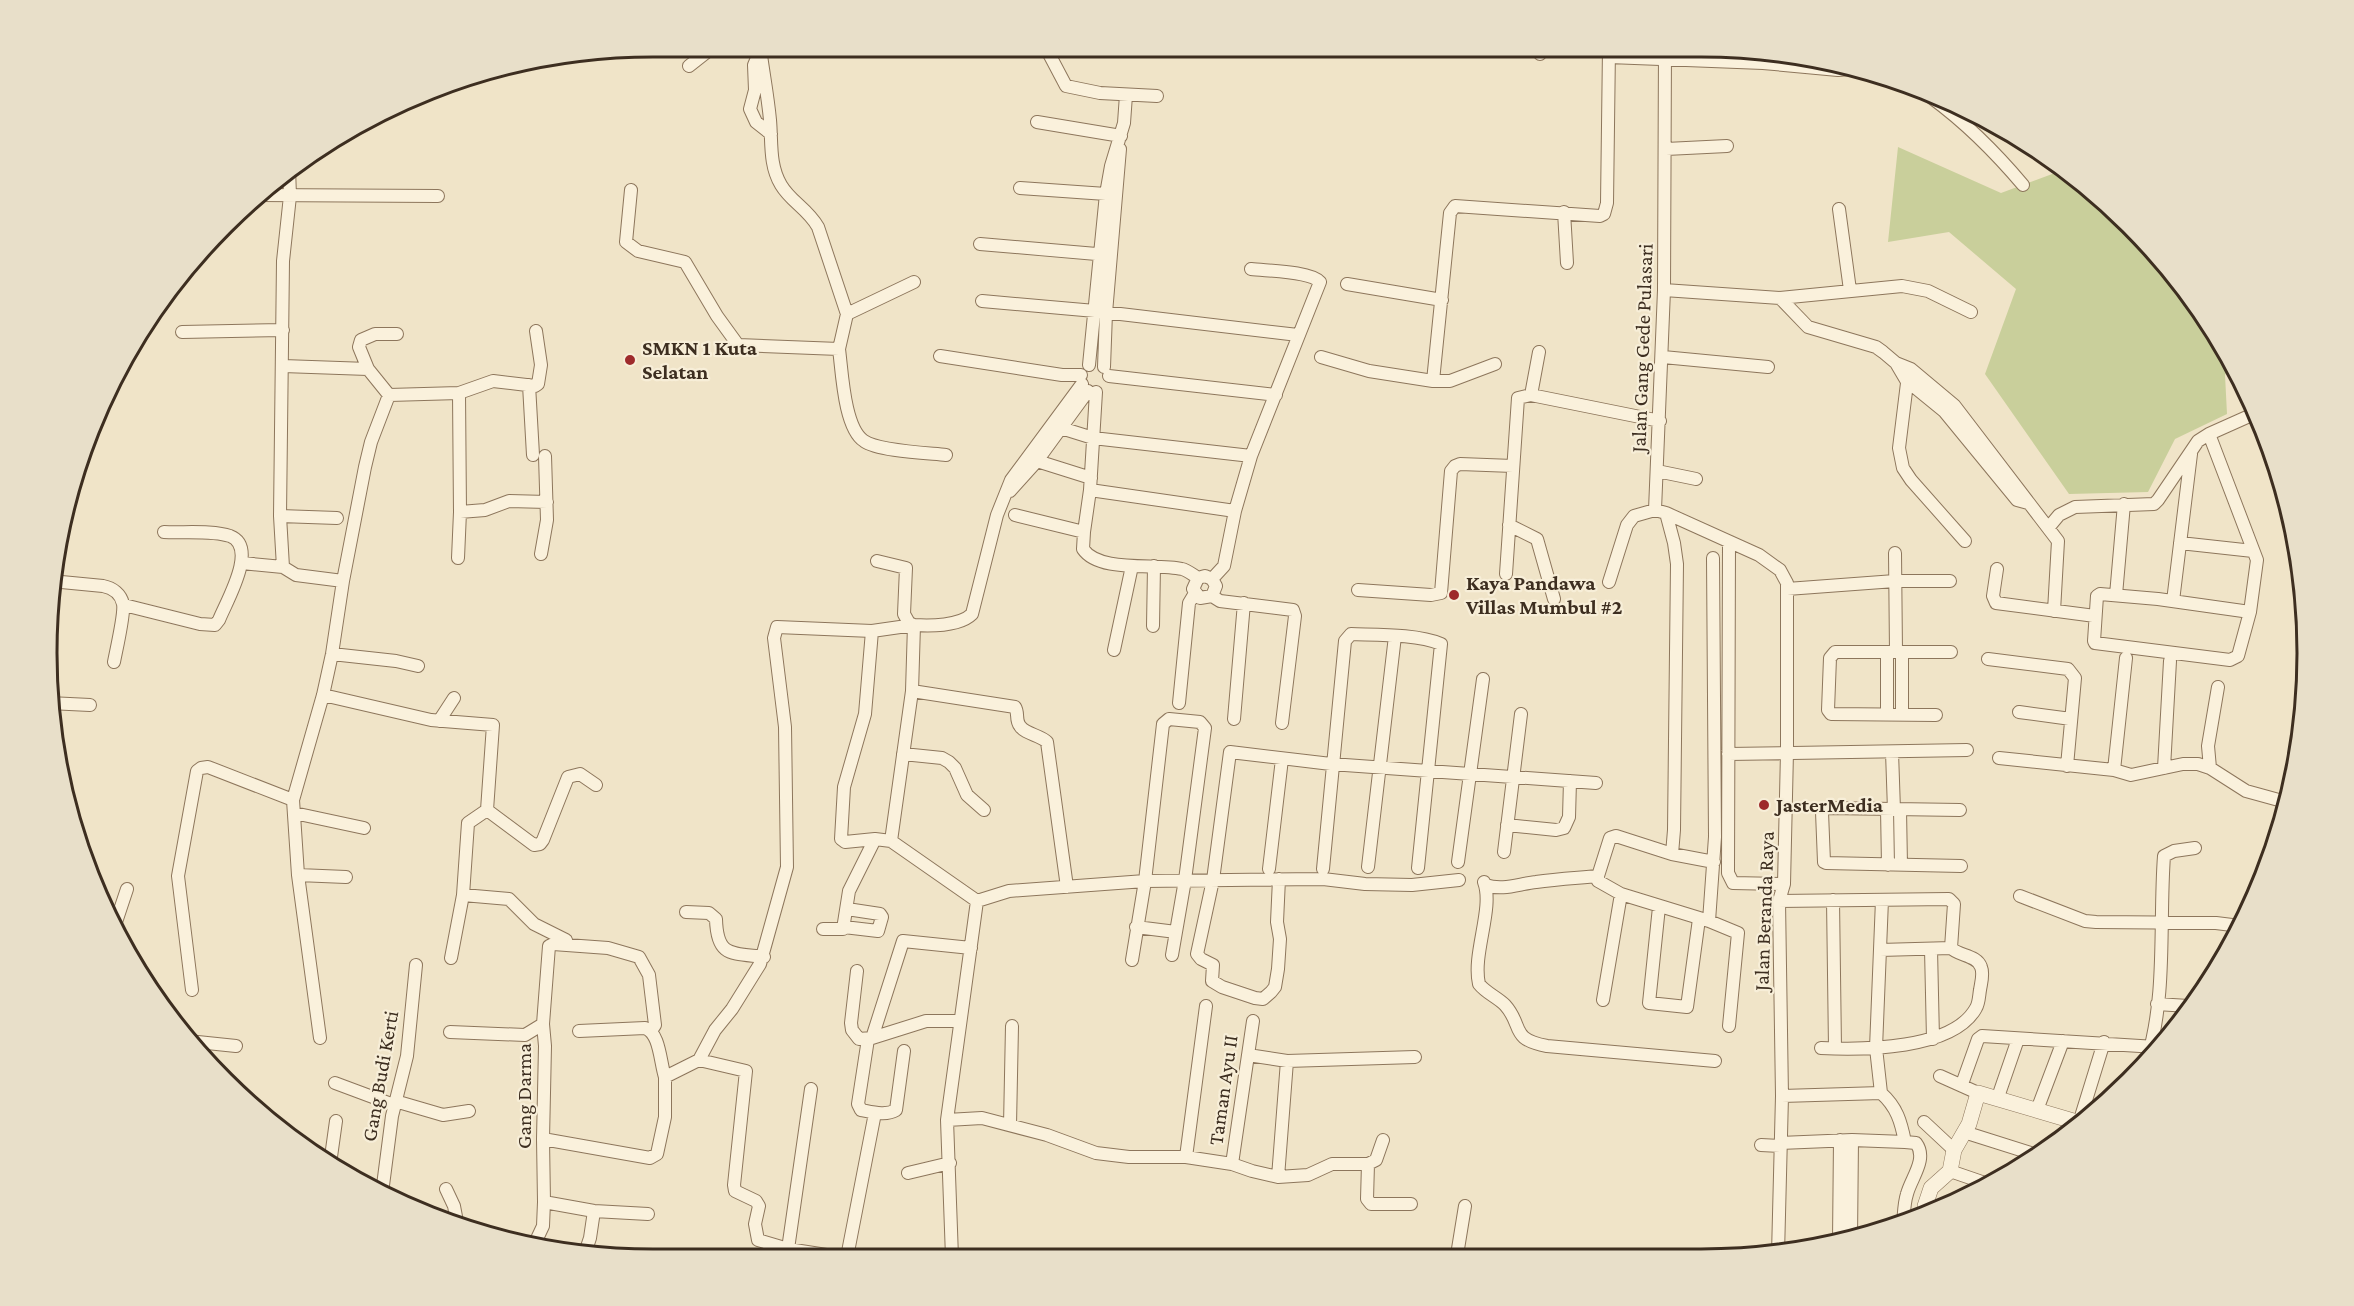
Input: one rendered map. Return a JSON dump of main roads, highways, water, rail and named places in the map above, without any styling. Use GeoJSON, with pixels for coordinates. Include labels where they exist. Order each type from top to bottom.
{"type":"FeatureCollection","features":[{"type":"Feature","properties":{"kind":"place","name":"SMKN 1 Kuta Selatan"},"geometry":{"type":"Point","coordinates":[630,360]}},
{"type":"Feature","properties":{"kind":"place","name":"Kaya Pandawa Villas Mumbul #2"},"geometry":{"type":"Point","coordinates":[1454,595]}},
{"type":"Feature","properties":{"kind":"place","name":"JasterMedia"},"geometry":{"type":"Point","coordinates":[1764,805]}}]}
